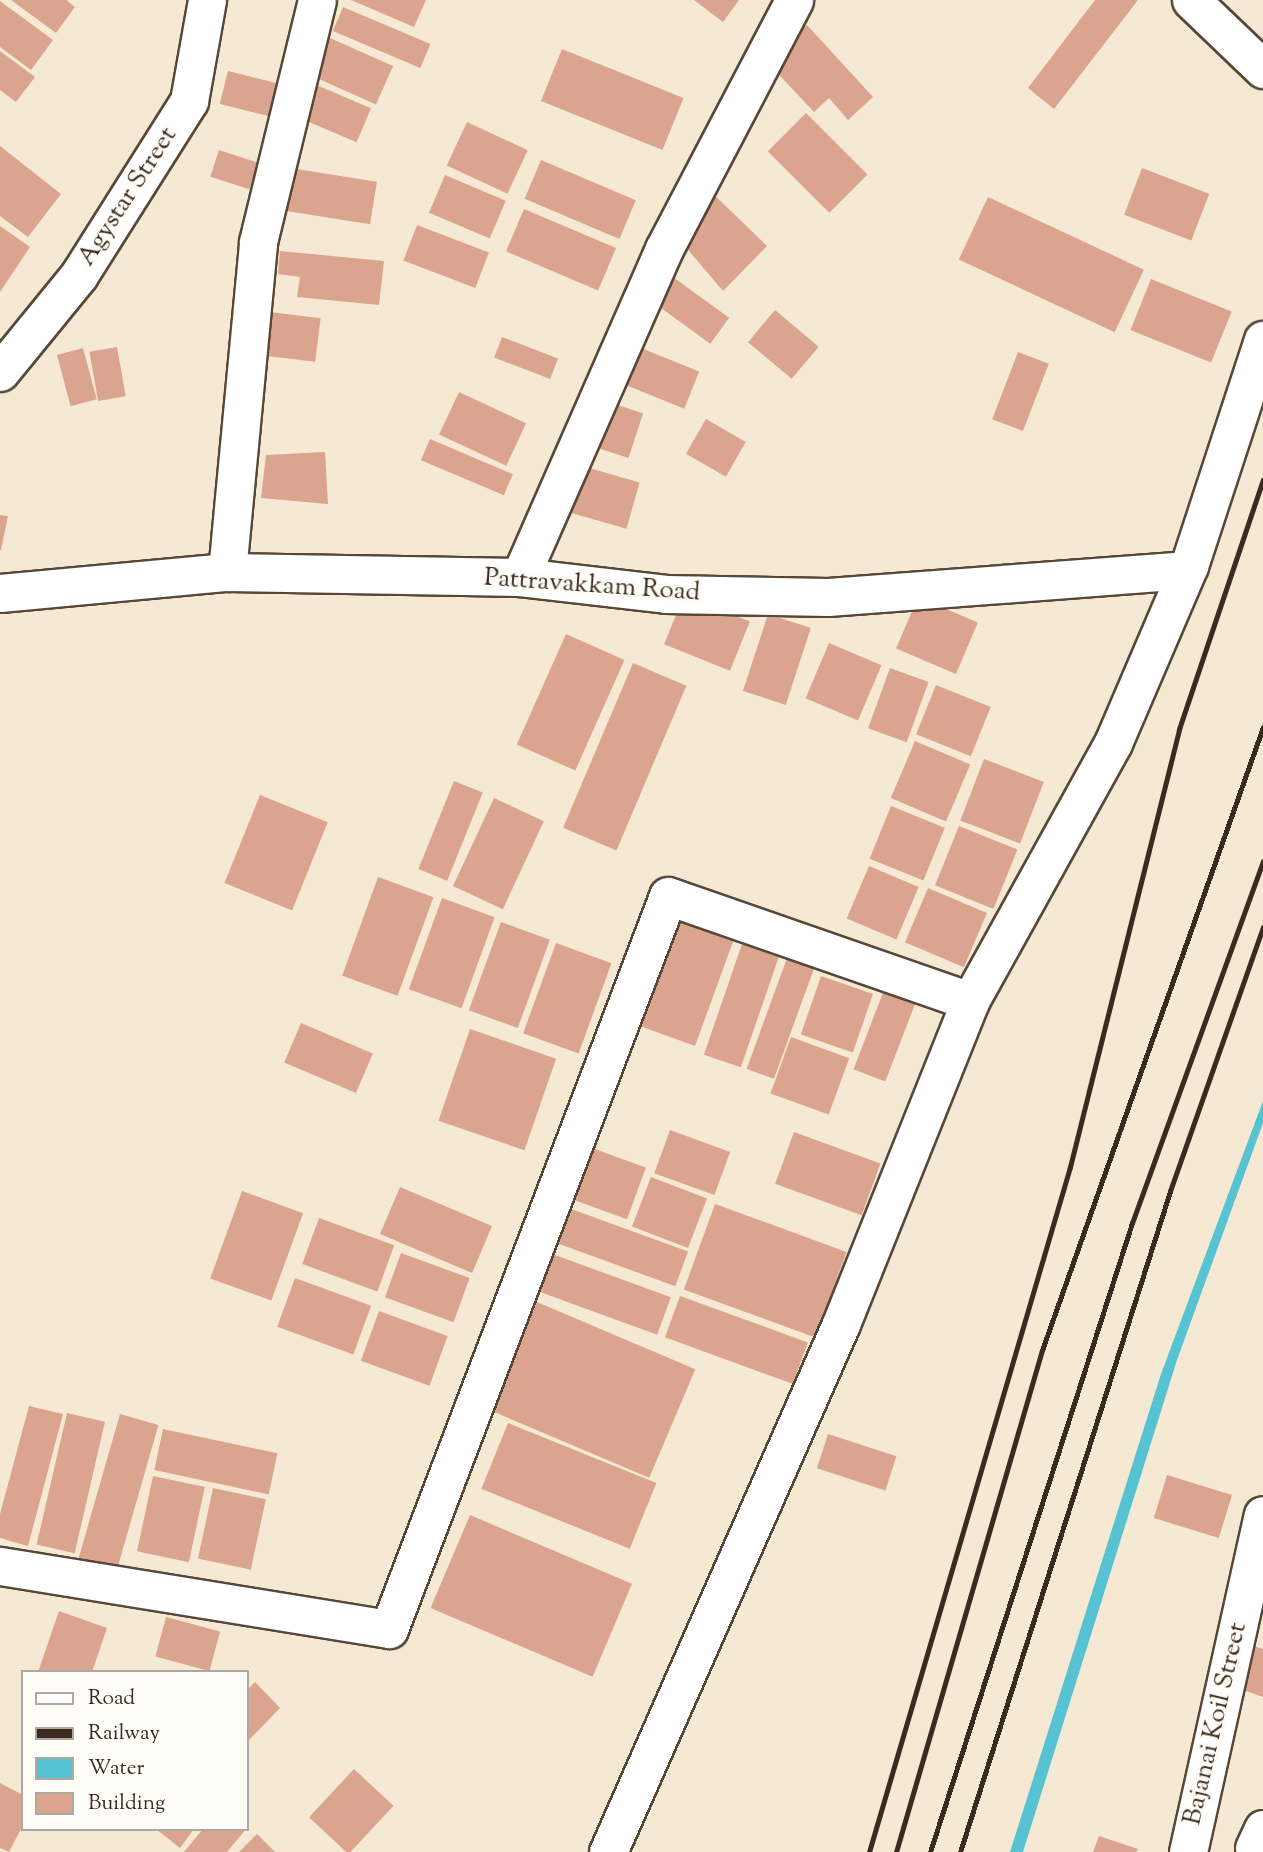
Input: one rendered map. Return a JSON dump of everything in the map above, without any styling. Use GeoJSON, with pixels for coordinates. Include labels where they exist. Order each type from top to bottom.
{"type":"FeatureCollection","features":[{"type":"Feature","properties":{"kind":"street","name":"Agystar Street"},"geometry":{"type":"LineString","coordinates":[[0,372],[79,275],[189,102],[207,0]]}},
{"type":"Feature","properties":{"kind":"street"},"geometry":{"type":"LineString","coordinates":[[227,572],[258,242],[317,0]]}},
{"type":"Feature","properties":{"kind":"street"},"geometry":{"type":"LineString","coordinates":[[520,577],[664,249],[794,0]]}},
{"type":"Feature","properties":{"kind":"street"},"geometry":{"type":"LineString","coordinates":[[1191,0],[1263,69]]}},
{"type":"Feature","properties":{"kind":"street"},"geometry":{"type":"LineString","coordinates":[[608,1852],[841,1324],[970,1001],[1113,743],[1185,570],[1263,340]]}},
{"type":"Feature","properties":{"kind":"street","name":"Pattravakkam Road"},"geometry":{"type":"LineString","coordinates":[[0,593],[227,572],[520,577],[666,594],[828,597],[1185,570]]}},
{"type":"Feature","properties":{"kind":"street"},"geometry":{"type":"LineString","coordinates":[[0,1566],[389,1629],[668,896],[970,1001]]}},
{"type":"Feature","properties":{"kind":"street","name":"Bajanai Koil Street"},"geometry":{"type":"LineString","coordinates":[[1188,1852],[1263,1515]]}},
{"type":"Feature","properties":{"kind":"water"},"geometry":{"type":"Polygon","coordinates":[[[1263,1101],[1263,1123],[1177,1360],[1023,1852],[1010,1852],[1161,1374],[1263,1101]]]}},
{"type":"Feature","properties":{"kind":"building"},"geometry":{"type":"Polygon","coordinates":[[[11,0],[66,0],[75,7],[56,33],[11,0]]]}},
{"type":"Feature","properties":{"kind":"building"},"geometry":{"type":"Polygon","coordinates":[[[351,0],[426,0],[414,27],[351,0]]]}},
{"type":"Feature","properties":{"kind":"building"},"geometry":{"type":"Polygon","coordinates":[[[694,0],[739,0],[723,22],[694,0]]]}},
{"type":"Feature","properties":{"kind":"building"},"geometry":{"type":"Polygon","coordinates":[[[1095,0],[1138,0],[1054,109],[1028,88],[1095,0]]]}},
{"type":"Feature","properties":{"kind":"building"},"geometry":{"type":"Polygon","coordinates":[[[0,1],[53,40],[31,70],[0,47],[0,1]]]}},
{"type":"Feature","properties":{"kind":"building"},"geometry":{"type":"Polygon","coordinates":[[[343,7],[430,44],[420,68],[333,31],[343,7]]]}},
{"type":"Feature","properties":{"kind":"building"},"geometry":{"type":"Polygon","coordinates":[[[807,25],[873,97],[848,120],[829,98],[814,112],[768,63],[807,25]]]}},
{"type":"Feature","properties":{"kind":"building"},"geometry":{"type":"Polygon","coordinates":[[[330,38],[393,66],[376,104],[313,76],[330,38]]]}},
{"type":"Feature","properties":{"kind":"building"},"geometry":{"type":"Polygon","coordinates":[[[562,49],[683,98],[662,150],[541,101],[562,49]]]}},
{"type":"Feature","properties":{"kind":"building"},"geometry":{"type":"Polygon","coordinates":[[[0,51],[35,77],[16,102],[0,90],[0,51]]]}},
{"type":"Feature","properties":{"kind":"building"},"geometry":{"type":"Polygon","coordinates":[[[228,71],[279,84],[271,117],[220,104],[228,71]]]}},
{"type":"Feature","properties":{"kind":"building"},"geometry":{"type":"Polygon","coordinates":[[[314,84],[371,108],[357,142],[300,118],[314,84]]]}},
{"type":"Feature","properties":{"kind":"building"},"geometry":{"type":"Polygon","coordinates":[[[806,113],[868,175],[829,213],[768,151],[806,113]]]}},
{"type":"Feature","properties":{"kind":"building"},"geometry":{"type":"Polygon","coordinates":[[[467,122],[528,150],[507,194],[447,166],[467,122]]]}},
{"type":"Feature","properties":{"kind":"building"},"geometry":{"type":"Polygon","coordinates":[[[0,146],[61,194],[28,237],[0,216],[0,146]]]}},
{"type":"Feature","properties":{"kind":"building"},"geometry":{"type":"Polygon","coordinates":[[[219,150],[258,163],[249,189],[210,177],[219,150]]]}},
{"type":"Feature","properties":{"kind":"building"},"geometry":{"type":"Polygon","coordinates":[[[541,160],[636,200],[619,239],[525,199],[541,160]]]}},
{"type":"Feature","properties":{"kind":"building"},"geometry":{"type":"Polygon","coordinates":[[[284,167],[377,182],[370,224],[277,209],[284,167]]]}},
{"type":"Feature","properties":{"kind":"building"},"geometry":{"type":"Polygon","coordinates":[[[1142,168],[1209,194],[1191,240],[1124,215],[1142,168]]]}},
{"type":"Feature","properties":{"kind":"building"},"geometry":{"type":"Polygon","coordinates":[[[445,175],[506,201],[490,239],[429,213],[445,175]]]}},
{"type":"Feature","properties":{"kind":"building"},"geometry":{"type":"Polygon","coordinates":[[[706,187],[767,246],[723,291],[678,238],[706,187]]]}},
{"type":"Feature","properties":{"kind":"building"},"geometry":{"type":"Polygon","coordinates":[[[988,197],[1144,270],[1115,332],[959,260],[988,197]]]}},
{"type":"Feature","properties":{"kind":"building"},"geometry":{"type":"Polygon","coordinates":[[[524,209],[616,248],[598,290],[506,251],[524,209]]]}},
{"type":"Feature","properties":{"kind":"building"},"geometry":{"type":"Polygon","coordinates":[[[417,225],[489,253],[475,288],[403,260],[417,225]]]}},
{"type":"Feature","properties":{"kind":"building"},"geometry":{"type":"Polygon","coordinates":[[[0,226],[30,247],[0,292],[0,226]]]}},
{"type":"Feature","properties":{"kind":"building"},"geometry":{"type":"Polygon","coordinates":[[[280,251],[384,261],[379,305],[297,297],[300,277],[278,274],[280,251]]]}},
{"type":"Feature","properties":{"kind":"building"},"geometry":{"type":"Polygon","coordinates":[[[666,272],[729,318],[710,344],[647,298],[666,272]]]}},
{"type":"Feature","properties":{"kind":"building"},"geometry":{"type":"Polygon","coordinates":[[[1151,279],[1232,312],[1211,363],[1130,330],[1151,279]]]}},
{"type":"Feature","properties":{"kind":"building"},"geometry":{"type":"Polygon","coordinates":[[[775,310],[819,347],[792,379],[748,342],[775,310]]]}},
{"type":"Feature","properties":{"kind":"building"},"geometry":{"type":"Polygon","coordinates":[[[262,311],[321,318],[315,362],[257,355],[262,311]]]}},
{"type":"Feature","properties":{"kind":"building"},"geometry":{"type":"Polygon","coordinates":[[[502,337],[558,359],[550,379],[494,358],[502,337]]]}},
{"type":"Feature","properties":{"kind":"building"},"geometry":{"type":"Polygon","coordinates":[[[626,342],[699,372],[684,409],[611,379],[626,342]]]}},
{"type":"Feature","properties":{"kind":"building"},"geometry":{"type":"Polygon","coordinates":[[[117,347],[126,396],[98,401],[89,352],[117,347]]]}},
{"type":"Feature","properties":{"kind":"building"},"geometry":{"type":"Polygon","coordinates":[[[83,348],[97,399],[71,406],[57,355],[83,348]]]}},
{"type":"Feature","properties":{"kind":"building"},"geometry":{"type":"Polygon","coordinates":[[[1018,352],[1049,364],[1023,431],[992,419],[1018,352]]]}},
{"type":"Feature","properties":{"kind":"building"},"geometry":{"type":"Polygon","coordinates":[[[459,392],[526,423],[506,466],[439,435],[459,392]]]}},
{"type":"Feature","properties":{"kind":"building"},"geometry":{"type":"Polygon","coordinates":[[[605,401],[643,413],[629,458],[590,446],[605,401]]]}},
{"type":"Feature","properties":{"kind":"building"},"geometry":{"type":"Polygon","coordinates":[[[706,419],[746,442],[726,477],[686,454],[706,419]]]}},
{"type":"Feature","properties":{"kind":"building"},"geometry":{"type":"Polygon","coordinates":[[[430,439],[513,474],[504,495],[421,460],[430,439]]]}},
{"type":"Feature","properties":{"kind":"building"},"geometry":{"type":"Polygon","coordinates":[[[325,452],[328,504],[261,498],[266,455],[325,452]]]}},
{"type":"Feature","properties":{"kind":"building"},"geometry":{"type":"Polygon","coordinates":[[[582,466],[640,483],[626,529],[569,512],[582,466]]]}},
{"type":"Feature","properties":{"kind":"building"},"geometry":{"type":"Polygon","coordinates":[[[0,515],[8,516],[1,550],[0,550],[0,515]]]}},
{"type":"Feature","properties":{"kind":"building"},"geometry":{"type":"Polygon","coordinates":[[[684,595],[750,622],[730,671],[664,644],[684,595]]]}},
{"type":"Feature","properties":{"kind":"building"},"geometry":{"type":"Polygon","coordinates":[[[918,597],[978,622],[956,674],[896,649],[918,597]]]}},
{"type":"Feature","properties":{"kind":"building"},"geometry":{"type":"Polygon","coordinates":[[[768,614],[811,628],[786,705],[743,691],[768,614]]]}},
{"type":"Feature","properties":{"kind":"building"},"geometry":{"type":"Polygon","coordinates":[[[566,634],[624,660],[575,771],[517,745],[566,634]]]}},
{"type":"Feature","properties":{"kind":"building"},"geometry":{"type":"Polygon","coordinates":[[[829,643],[881,665],[858,721],[806,698],[829,643]]]}},
{"type":"Feature","properties":{"kind":"building"},"geometry":{"type":"Polygon","coordinates":[[[633,663],[686,686],[616,850],[563,828],[633,663]]]}},
{"type":"Feature","properties":{"kind":"building"},"geometry":{"type":"Polygon","coordinates":[[[890,668],[929,682],[907,742],[868,728],[890,668]]]}},
{"type":"Feature","properties":{"kind":"building"},"geometry":{"type":"Polygon","coordinates":[[[936,685],[991,707],[971,756],[916,734],[936,685]]]}},
{"type":"Feature","properties":{"kind":"building"},"geometry":{"type":"Polygon","coordinates":[[[915,741],[970,764],[946,822],[891,798],[915,741]]]}},
{"type":"Feature","properties":{"kind":"building"},"geometry":{"type":"Polygon","coordinates":[[[984,759],[1044,782],[1020,844],[960,821],[984,759]]]}},
{"type":"Feature","properties":{"kind":"building"},"geometry":{"type":"Polygon","coordinates":[[[454,781],[483,793],[447,881],[418,869],[454,781]]]}},
{"type":"Feature","properties":{"kind":"building"},"geometry":{"type":"Polygon","coordinates":[[[260,795],[328,822],[292,910],[224,883],[260,795]]]}},
{"type":"Feature","properties":{"kind":"building"},"geometry":{"type":"Polygon","coordinates":[[[494,798],[544,821],[503,909],[453,886],[494,798]]]}},
{"type":"Feature","properties":{"kind":"building"},"geometry":{"type":"Polygon","coordinates":[[[891,806],[945,828],[923,881],[870,859],[891,806]]]}},
{"type":"Feature","properties":{"kind":"building"},"geometry":{"type":"Polygon","coordinates":[[[959,826],[1017,850],[993,909],[935,885],[959,826]]]}},
{"type":"Feature","properties":{"kind":"building"},"geometry":{"type":"Polygon","coordinates":[[[869,866],[919,887],[896,940],[847,918],[869,866]]]}},
{"type":"Feature","properties":{"kind":"building"},"geometry":{"type":"Polygon","coordinates":[[[378,877],[433,897],[398,996],[342,976],[378,877]]]}},
{"type":"Feature","properties":{"kind":"building"},"geometry":{"type":"Polygon","coordinates":[[[928,888],[987,913],[964,967],[905,942],[928,888]]]}},
{"type":"Feature","properties":{"kind":"building"},"geometry":{"type":"Polygon","coordinates":[[[442,898],[495,917],[461,1008],[409,989],[442,898]]]}},
{"type":"Feature","properties":{"kind":"building"},"geometry":{"type":"Polygon","coordinates":[[[676,920],[733,941],[695,1046],[638,1025],[676,920]]]}},
{"type":"Feature","properties":{"kind":"building"},"geometry":{"type":"Polygon","coordinates":[[[501,922],[550,940],[518,1028],[469,1010],[501,922]]]}},
{"type":"Feature","properties":{"kind":"building"},"geometry":{"type":"Polygon","coordinates":[[[556,943],[611,963],[579,1053],[523,1033],[556,943]]]}},
{"type":"Feature","properties":{"kind":"building"},"geometry":{"type":"Polygon","coordinates":[[[742,944],[779,957],[741,1067],[704,1055],[742,944]]]}},
{"type":"Feature","properties":{"kind":"building"},"geometry":{"type":"Polygon","coordinates":[[[787,958],[814,968],[774,1079],[747,1069],[787,958]]]}},
{"type":"Feature","properties":{"kind":"building"},"geometry":{"type":"Polygon","coordinates":[[[821,976],[873,994],[853,1053],[801,1035],[821,976]]]}},
{"type":"Feature","properties":{"kind":"building"},"geometry":{"type":"Polygon","coordinates":[[[884,990],[916,1002],[885,1082],[854,1069],[884,990]]]}},
{"type":"Feature","properties":{"kind":"building"},"geometry":{"type":"Polygon","coordinates":[[[301,1023],[373,1053],[356,1093],[284,1063],[301,1023]]]}},
{"type":"Feature","properties":{"kind":"building"},"geometry":{"type":"Polygon","coordinates":[[[470,1029],[556,1059],[524,1150],[438,1121],[470,1029]]]}},
{"type":"Feature","properties":{"kind":"building"},"geometry":{"type":"Polygon","coordinates":[[[791,1037],[849,1058],[829,1115],[770,1093],[791,1037]]]}},
{"type":"Feature","properties":{"kind":"building"},"geometry":{"type":"Polygon","coordinates":[[[670,1130],[730,1152],[714,1195],[654,1173],[670,1130]]]}},
{"type":"Feature","properties":{"kind":"building"},"geometry":{"type":"Polygon","coordinates":[[[794,1132],[880,1163],[862,1215],[775,1184],[794,1132]]]}},
{"type":"Feature","properties":{"kind":"building"},"geometry":{"type":"Polygon","coordinates":[[[581,1144],[646,1168],[627,1219],[562,1196],[581,1144]]]}},
{"type":"Feature","properties":{"kind":"building"},"geometry":{"type":"Polygon","coordinates":[[[651,1177],[707,1199],[688,1248],[632,1226],[651,1177]]]}},
{"type":"Feature","properties":{"kind":"building"},"geometry":{"type":"Polygon","coordinates":[[[400,1187],[492,1226],[472,1273],[380,1234],[400,1187]]]}},
{"type":"Feature","properties":{"kind":"building"},"geometry":{"type":"Polygon","coordinates":[[[242,1191],[303,1213],[271,1301],[210,1278],[242,1191]]]}},
{"type":"Feature","properties":{"kind":"building"},"geometry":{"type":"Polygon","coordinates":[[[715,1204],[847,1252],[815,1337],[684,1290],[715,1204]]]}},
{"type":"Feature","properties":{"kind":"building"},"geometry":{"type":"Polygon","coordinates":[[[563,1206],[688,1251],[675,1286],[550,1241],[563,1206]]]}},
{"type":"Feature","properties":{"kind":"building"},"geometry":{"type":"Polygon","coordinates":[[[319,1218],[394,1245],[377,1291],[302,1264],[319,1218]]]}},
{"type":"Feature","properties":{"kind":"building"},"geometry":{"type":"Polygon","coordinates":[[[544,1251],[671,1297],[657,1335],[530,1289],[544,1251]]]}},
{"type":"Feature","properties":{"kind":"building"},"geometry":{"type":"Polygon","coordinates":[[[401,1253],[470,1278],[454,1322],[385,1297],[401,1253]]]}},
{"type":"Feature","properties":{"kind":"building"},"geometry":{"type":"Polygon","coordinates":[[[295,1278],[371,1306],[353,1355],[277,1327],[295,1278]]]}},
{"type":"Feature","properties":{"kind":"building"},"geometry":{"type":"Polygon","coordinates":[[[680,1296],[808,1343],[793,1384],[665,1337],[680,1296]]]}},
{"type":"Feature","properties":{"kind":"building"},"geometry":{"type":"Polygon","coordinates":[[[537,1302],[695,1369],[649,1478],[491,1411],[537,1302]]]}},
{"type":"Feature","properties":{"kind":"building"},"geometry":{"type":"Polygon","coordinates":[[[379,1311],[448,1336],[429,1386],[361,1361],[379,1311]]]}},
{"type":"Feature","properties":{"kind":"building"},"geometry":{"type":"Polygon","coordinates":[[[29,1406],[63,1414],[28,1546],[0,1538],[0,1514],[29,1406]]]}},
{"type":"Feature","properties":{"kind":"building"},"geometry":{"type":"Polygon","coordinates":[[[67,1413],[105,1422],[75,1553],[37,1545],[67,1413]]]}},
{"type":"Feature","properties":{"kind":"building"},"geometry":{"type":"Polygon","coordinates":[[[120,1414],[158,1425],[117,1569],[79,1558],[120,1414]]]}},
{"type":"Feature","properties":{"kind":"building"},"geometry":{"type":"Polygon","coordinates":[[[508,1423],[656,1483],[630,1549],[481,1489],[508,1423]]]}},
{"type":"Feature","properties":{"kind":"building"},"geometry":{"type":"Polygon","coordinates":[[[163,1429],[277,1453],[269,1494],[154,1470],[163,1429]]]}},
{"type":"Feature","properties":{"kind":"building"},"geometry":{"type":"Polygon","coordinates":[[[828,1434],[896,1456],[885,1490],[817,1468],[828,1434]]]}},
{"type":"Feature","properties":{"kind":"building"},"geometry":{"type":"Polygon","coordinates":[[[1167,1475],[1232,1495],[1219,1538],[1154,1518],[1167,1475]]]}},
{"type":"Feature","properties":{"kind":"building"},"geometry":{"type":"Polygon","coordinates":[[[153,1476],[205,1487],[189,1562],[137,1551],[153,1476]]]}},
{"type":"Feature","properties":{"kind":"building"},"geometry":{"type":"Polygon","coordinates":[[[213,1488],[266,1499],[251,1570],[198,1558],[213,1488]]]}},
{"type":"Feature","properties":{"kind":"building"},"geometry":{"type":"Polygon","coordinates":[[[470,1515],[632,1584],[593,1677],[431,1608],[470,1515]]]}},
{"type":"Feature","properties":{"kind":"building"},"geometry":{"type":"Polygon","coordinates":[[[59,1611],[107,1628],[93,1670],[39,1670],[59,1611]]]}},
{"type":"Feature","properties":{"kind":"building"},"geometry":{"type":"Polygon","coordinates":[[[166,1617],[220,1631],[210,1670],[155,1657],[166,1617]]]}},
{"type":"Feature","properties":{"kind":"building"},"geometry":{"type":"Polygon","coordinates":[[[1240,1642],[1263,1649],[1263,1697],[1226,1684],[1240,1642]]]}},
{"type":"Feature","properties":{"kind":"building"},"geometry":{"type":"Polygon","coordinates":[[[255,1682],[280,1708],[248,1741],[248,1689],[255,1682]]]}},
{"type":"Feature","properties":{"kind":"building"},"geometry":{"type":"Polygon","coordinates":[[[354,1769],[393,1806],[350,1852],[346,1852],[309,1817],[354,1769]]]}},
{"type":"Feature","properties":{"kind":"building"},"geometry":{"type":"Polygon","coordinates":[[[0,1783],[21,1794],[21,1829],[9,1852],[0,1848],[0,1783]]]}},
{"type":"Feature","properties":{"kind":"building"},"geometry":{"type":"Polygon","coordinates":[[[159,1831],[193,1831],[180,1848],[159,1831]]]}},
{"type":"Feature","properties":{"kind":"building"},"geometry":{"type":"Polygon","coordinates":[[[201,1831],[244,1831],[227,1852],[184,1852],[201,1831]]]}},
{"type":"Feature","properties":{"kind":"building"},"geometry":{"type":"Polygon","coordinates":[[[257,1834],[275,1852],[239,1852],[257,1834]]]}},
{"type":"Feature","properties":{"kind":"building"},"geometry":{"type":"Polygon","coordinates":[[[1099,1836],[1138,1849],[1136,1852],[1093,1852],[1099,1836]]]}},
{"type":"Feature","properties":{"kind":"railway"},"geometry":{"type":"LineString","coordinates":[[869,1852],[1070,1167],[1179,729],[1263,480]]}},
{"type":"Feature","properties":{"kind":"railway"},"geometry":{"type":"LineString","coordinates":[[896,1852],[1042,1350],[1263,727]]}},
{"type":"Feature","properties":{"kind":"railway"},"geometry":{"type":"LineString","coordinates":[[930,1852],[1132,1223],[1263,861]]}},
{"type":"Feature","properties":{"kind":"railway"},"geometry":{"type":"LineString","coordinates":[[960,1852],[1170,1191],[1263,927]]}}]}
